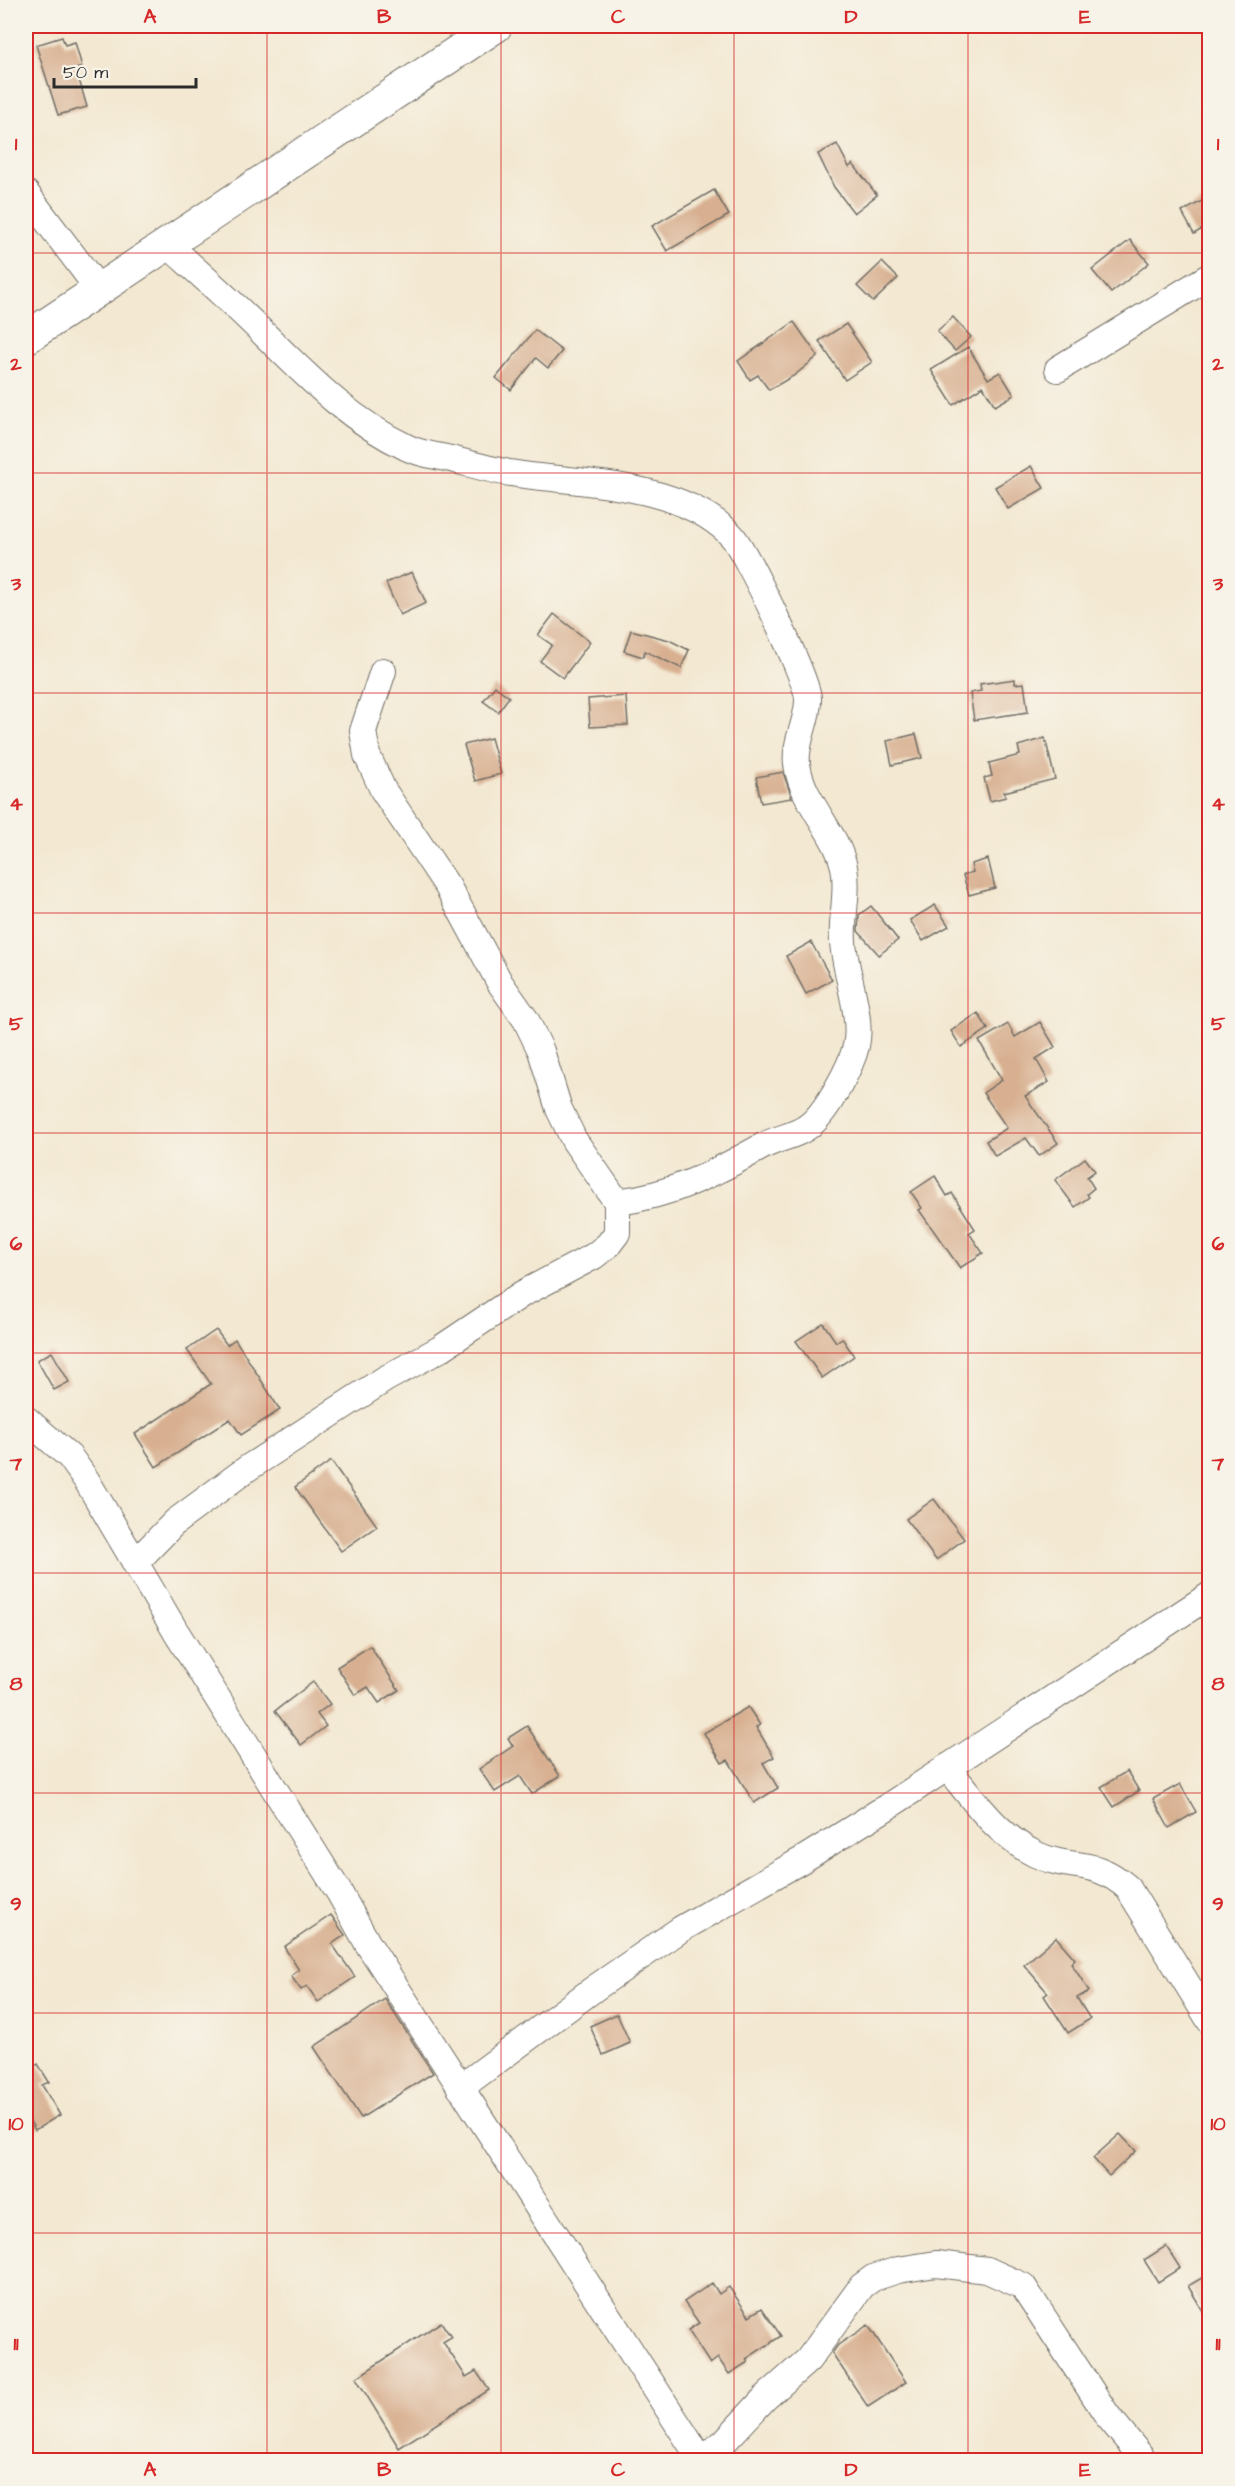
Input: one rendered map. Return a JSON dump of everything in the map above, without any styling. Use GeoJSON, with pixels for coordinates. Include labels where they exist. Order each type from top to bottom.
{"type":"FeatureCollection","features":[{"type":"Feature","properties":{"kind":"main road"},"geometry":{"type":"LineString","coordinates":[[26,338],[496,26]]}},
{"type":"Feature","properties":{"kind":"street"},"geometry":{"type":"LineString","coordinates":[[26,193],[99,290]]}},
{"type":"Feature","properties":{"kind":"street"},"geometry":{"type":"LineString","coordinates":[[167,244],[316,386],[359,422],[412,450],[508,473],[596,482],[664,498],[700,512],[733,537],[788,643],[807,689],[807,714],[797,752],[797,765],[812,803],[843,862],[845,875],[843,946],[857,1031],[856,1046],[821,1114],[806,1129],[764,1145],[724,1169],[687,1185],[658,1194],[617,1202]]}},
{"type":"Feature","properties":{"kind":"street"},"geometry":{"type":"LineString","coordinates":[[1059,369],[1209,276]]}},
{"type":"Feature","properties":{"kind":"street"},"geometry":{"type":"LineString","coordinates":[[135,1563],[175,1522],[248,1468],[385,1379],[440,1349],[522,1294],[594,1256],[608,1245],[616,1233],[617,1202],[574,1140],[558,1109],[541,1051],[526,1020],[494,974],[448,887],[383,790],[367,755],[363,731],[383,671]]}},
{"type":"Feature","properties":{"kind":"street"},"geometry":{"type":"LineString","coordinates":[[26,1419],[70,1457],[87,1480],[135,1563],[339,1892],[368,1944],[701,2460],[724,2442],[765,2398],[808,2360],[862,2286],[873,2278],[898,2270],[936,2264],[987,2270],[1023,2286],[1107,2415],[1144,2460]]}},
{"type":"Feature","properties":{"kind":"street"},"geometry":{"type":"LineString","coordinates":[[460,2088],[595,1988],[681,1929],[802,1860],[1209,1595]]}},
{"type":"Feature","properties":{"kind":"street"},"geometry":{"type":"LineString","coordinates":[[947,1767],[979,1808],[1018,1844],[1056,1862],[1098,1868],[1113,1874],[1128,1888],[1209,2021]]}},
{"type":"Feature","properties":{"kind":"building"},"geometry":{"type":"Polygon","coordinates":[[[62,37],[65,45],[75,42],[82,67],[76,69],[87,107],[58,115],[36,45],[62,37]]]}},
{"type":"Feature","properties":{"kind":"building"},"geometry":{"type":"Polygon","coordinates":[[[837,144],[849,167],[853,164],[877,195],[854,213],[834,187],[818,154],[837,144]]]}},
{"type":"Feature","properties":{"kind":"building"},"geometry":{"type":"Polygon","coordinates":[[[714,190],[729,215],[667,251],[652,226],[714,190]]]}},
{"type":"Feature","properties":{"kind":"building"},"geometry":{"type":"Polygon","coordinates":[[[1209,197],[1209,225],[1194,234],[1182,212],[1209,197]]]}},
{"type":"Feature","properties":{"kind":"building"},"geometry":{"type":"Polygon","coordinates":[[[1130,240],[1149,263],[1111,293],[1092,270],[1130,240]]]}},
{"type":"Feature","properties":{"kind":"building"},"geometry":{"type":"Polygon","coordinates":[[[882,262],[898,278],[873,302],[857,286],[882,262]]]}},
{"type":"Feature","properties":{"kind":"building"},"geometry":{"type":"Polygon","coordinates":[[[953,317],[971,337],[955,351],[937,331],[953,317]]]}},
{"type":"Feature","properties":{"kind":"building"},"geometry":{"type":"Polygon","coordinates":[[[794,322],[818,356],[795,375],[769,390],[758,375],[750,380],[738,361],[794,322]]]}},
{"type":"Feature","properties":{"kind":"building"},"geometry":{"type":"Polygon","coordinates":[[[846,324],[872,362],[845,380],[819,341],[846,324]]]}},
{"type":"Feature","properties":{"kind":"building"},"geometry":{"type":"Polygon","coordinates":[[[535,330],[562,351],[548,368],[536,358],[511,390],[496,378],[535,330]]]}},
{"type":"Feature","properties":{"kind":"building"},"geometry":{"type":"Polygon","coordinates":[[[968,347],[988,379],[1000,372],[1014,395],[995,406],[983,386],[953,405],[931,370],[968,347]]]}},
{"type":"Feature","properties":{"kind":"building"},"geometry":{"type":"Polygon","coordinates":[[[1031,466],[1044,488],[1008,509],[995,487],[1031,466]]]}},
{"type":"Feature","properties":{"kind":"building"},"geometry":{"type":"Polygon","coordinates":[[[412,572],[426,603],[400,615],[386,583],[412,572]]]}},
{"type":"Feature","properties":{"kind":"building"},"geometry":{"type":"Polygon","coordinates":[[[554,614],[590,642],[563,678],[540,661],[552,645],[538,635],[554,614]]]}},
{"type":"Feature","properties":{"kind":"building"},"geometry":{"type":"Polygon","coordinates":[[[631,630],[669,640],[689,650],[681,668],[645,651],[643,657],[624,651],[631,630]]]}},
{"type":"Feature","properties":{"kind":"building"},"geometry":{"type":"Polygon","coordinates":[[[1015,679],[1015,684],[1024,683],[1028,712],[974,720],[970,693],[981,691],[980,684],[1015,679]]]}},
{"type":"Feature","properties":{"kind":"building"},"geometry":{"type":"Polygon","coordinates":[[[495,686],[509,697],[498,712],[483,701],[495,686]]]}},
{"type":"Feature","properties":{"kind":"building"},"geometry":{"type":"Polygon","coordinates":[[[626,696],[628,725],[590,727],[588,699],[626,696]]]}},
{"type":"Feature","properties":{"kind":"building"},"geometry":{"type":"Polygon","coordinates":[[[916,734],[922,758],[892,765],[887,741],[916,734]]]}},
{"type":"Feature","properties":{"kind":"building"},"geometry":{"type":"Polygon","coordinates":[[[491,738],[501,774],[475,781],[464,745],[491,738]]]}},
{"type":"Feature","properties":{"kind":"building"},"geometry":{"type":"Polygon","coordinates":[[[1045,738],[1055,779],[1004,792],[1006,797],[990,801],[984,778],[992,776],[989,763],[1020,755],[1018,746],[1045,738]]]}},
{"type":"Feature","properties":{"kind":"building"},"geometry":{"type":"Polygon","coordinates":[[[783,772],[792,798],[761,803],[756,777],[783,772]]]}},
{"type":"Feature","properties":{"kind":"building"},"geometry":{"type":"Polygon","coordinates":[[[988,859],[995,888],[969,895],[963,875],[973,872],[971,864],[988,859]]]}},
{"type":"Feature","properties":{"kind":"building"},"geometry":{"type":"Polygon","coordinates":[[[935,905],[949,926],[923,941],[910,920],[935,905]]]}},
{"type":"Feature","properties":{"kind":"building"},"geometry":{"type":"Polygon","coordinates":[[[871,906],[898,940],[879,955],[858,931],[859,915],[871,906]]]}},
{"type":"Feature","properties":{"kind":"building"},"geometry":{"type":"Polygon","coordinates":[[[811,942],[832,980],[806,994],[786,956],[811,942]]]}},
{"type":"Feature","properties":{"kind":"building"},"geometry":{"type":"Polygon","coordinates":[[[978,1013],[988,1029],[961,1047],[951,1031],[978,1013]]]}},
{"type":"Feature","properties":{"kind":"building"},"geometry":{"type":"Polygon","coordinates":[[[1040,1022],[1055,1047],[1036,1059],[1049,1082],[1025,1096],[1058,1143],[1039,1156],[1026,1138],[995,1156],[986,1141],[1007,1128],[983,1093],[1002,1080],[979,1041],[1008,1024],[1015,1037],[1040,1022]]]}},
{"type":"Feature","properties":{"kind":"building"},"geometry":{"type":"Polygon","coordinates":[[[1085,1158],[1095,1171],[1087,1177],[1094,1188],[1087,1194],[1089,1197],[1075,1207],[1055,1180],[1085,1158]]]}},
{"type":"Feature","properties":{"kind":"building"},"geometry":{"type":"Polygon","coordinates":[[[935,1176],[947,1196],[952,1193],[975,1229],[969,1233],[983,1253],[960,1268],[919,1210],[922,1208],[911,1192],[935,1176]]]}},
{"type":"Feature","properties":{"kind":"building"},"geometry":{"type":"Polygon","coordinates":[[[823,1323],[836,1342],[842,1338],[854,1356],[822,1378],[796,1341],[823,1323]]]}},
{"type":"Feature","properties":{"kind":"building"},"geometry":{"type":"Polygon","coordinates":[[[216,1330],[227,1345],[235,1339],[280,1410],[241,1435],[230,1419],[156,1467],[135,1434],[211,1384],[187,1350],[216,1330]]]}},
{"type":"Feature","properties":{"kind":"building"},"geometry":{"type":"Polygon","coordinates":[[[52,1352],[69,1382],[54,1390],[37,1360],[52,1352]]]}},
{"type":"Feature","properties":{"kind":"building"},"geometry":{"type":"Polygon","coordinates":[[[331,1461],[377,1526],[341,1551],[295,1487],[331,1461]]]}},
{"type":"Feature","properties":{"kind":"building"},"geometry":{"type":"Polygon","coordinates":[[[934,1499],[964,1539],[936,1560],[906,1519],[934,1499]]]}},
{"type":"Feature","properties":{"kind":"building"},"geometry":{"type":"Polygon","coordinates":[[[370,1646],[399,1690],[379,1703],[368,1687],[355,1695],[337,1667],[370,1646]]]}},
{"type":"Feature","properties":{"kind":"building"},"geometry":{"type":"Polygon","coordinates":[[[313,1682],[330,1704],[317,1714],[326,1726],[301,1745],[275,1711],[313,1682]]]}},
{"type":"Feature","properties":{"kind":"building"},"geometry":{"type":"Polygon","coordinates":[[[748,1707],[760,1725],[756,1727],[774,1757],[763,1763],[778,1788],[754,1803],[728,1760],[722,1763],[704,1733],[748,1707]]]}},
{"type":"Feature","properties":{"kind":"building"},"geometry":{"type":"Polygon","coordinates":[[[527,1726],[560,1776],[532,1794],[520,1776],[495,1792],[479,1769],[513,1746],[508,1738],[527,1726]]]}},
{"type":"Feature","properties":{"kind":"building"},"geometry":{"type":"Polygon","coordinates":[[[1127,1771],[1139,1791],[1114,1807],[1101,1787],[1127,1771]]]}},
{"type":"Feature","properties":{"kind":"building"},"geometry":{"type":"Polygon","coordinates":[[[1180,1784],[1196,1812],[1169,1828],[1153,1799],[1180,1784]]]}},
{"type":"Feature","properties":{"kind":"building"},"geometry":{"type":"Polygon","coordinates":[[[331,1915],[345,1935],[332,1944],[355,1977],[318,2002],[307,1986],[301,1990],[291,1976],[299,1970],[284,1947],[331,1915]]]}},
{"type":"Feature","properties":{"kind":"building"},"geometry":{"type":"Polygon","coordinates":[[[1056,1937],[1075,1959],[1071,1963],[1089,1991],[1077,1998],[1090,2019],[1068,2033],[1044,1996],[1048,1993],[1024,1965],[1056,1937]]]}},
{"type":"Feature","properties":{"kind":"building"},"geometry":{"type":"Polygon","coordinates":[[[385,1999],[433,2073],[361,2118],[314,2047],[385,1999]]]}},
{"type":"Feature","properties":{"kind":"building"},"geometry":{"type":"Polygon","coordinates":[[[617,2014],[630,2043],[603,2055],[590,2026],[617,2014]]]}},
{"type":"Feature","properties":{"kind":"building"},"geometry":{"type":"Polygon","coordinates":[[[26,2057],[32,2068],[38,2064],[49,2082],[42,2085],[60,2115],[35,2130],[26,2114],[26,2057]]]}},
{"type":"Feature","properties":{"kind":"building"},"geometry":{"type":"Polygon","coordinates":[[[1120,2134],[1136,2151],[1109,2176],[1093,2158],[1120,2134]]]}},
{"type":"Feature","properties":{"kind":"building"},"geometry":{"type":"Polygon","coordinates":[[[1166,2246],[1180,2268],[1158,2282],[1144,2260],[1166,2246]]]}},
{"type":"Feature","properties":{"kind":"building"},"geometry":{"type":"Polygon","coordinates":[[[1205,2276],[1209,2284],[1209,2321],[1188,2286],[1205,2276]]]}},
{"type":"Feature","properties":{"kind":"building"},"geometry":{"type":"Polygon","coordinates":[[[712,2283],[719,2294],[729,2287],[749,2316],[762,2308],[781,2336],[746,2359],[748,2362],[729,2374],[718,2358],[710,2364],[688,2330],[699,2323],[684,2302],[712,2283]]]}},
{"type":"Feature","properties":{"kind":"building"},"geometry":{"type":"Polygon","coordinates":[[[441,2322],[451,2337],[443,2342],[466,2377],[476,2371],[489,2390],[399,2448],[356,2378],[441,2322]]]}},
{"type":"Feature","properties":{"kind":"building"},"geometry":{"type":"Polygon","coordinates":[[[868,2325],[906,2382],[868,2407],[832,2353],[838,2345],[868,2325]]]}}]}
